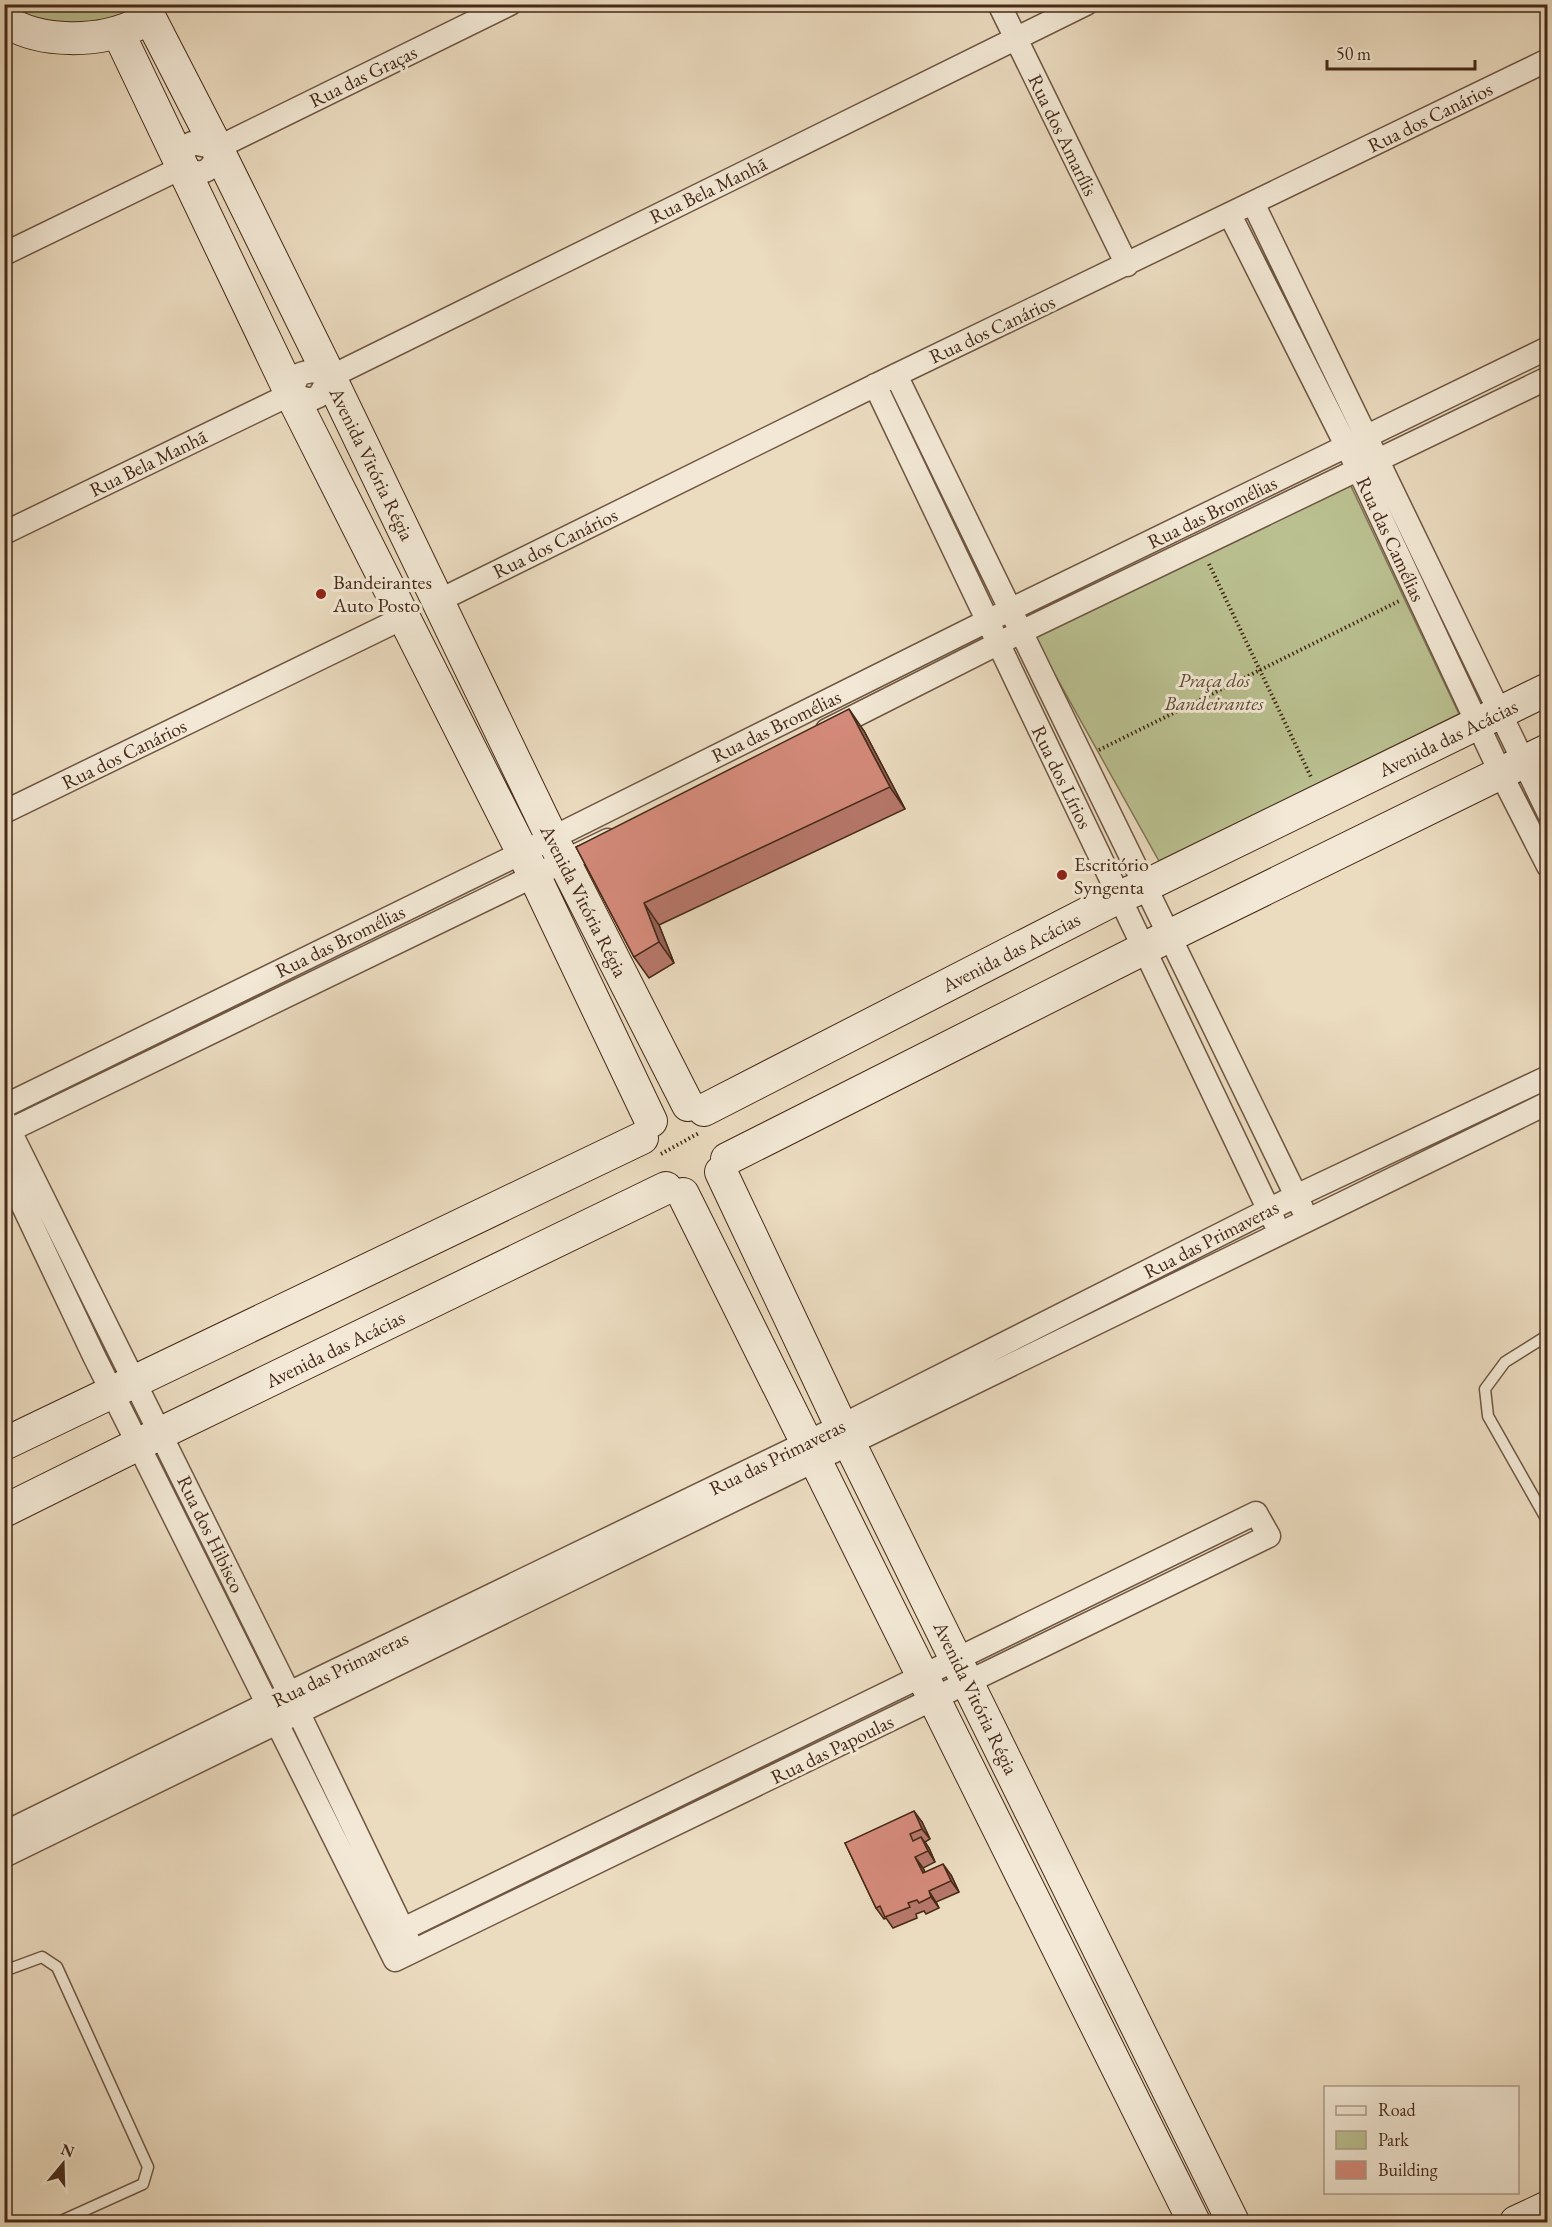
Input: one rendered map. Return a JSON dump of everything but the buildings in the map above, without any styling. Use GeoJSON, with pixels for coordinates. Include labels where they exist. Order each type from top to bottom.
{"type":"FeatureCollection","features":[{"type":"Feature","properties":{"kind":"street","name":"Rua das Graças"},"geometry":{"type":"LineString","coordinates":[[217,148],[510,4]]}},
{"type":"Feature","properties":{"kind":"street","name":"Rua dos Amarílis"},"geometry":{"type":"LineString","coordinates":[[999,4],[1127,264]]}},
{"type":"Feature","properties":{"kind":"street","name":"Rua Bela Manhã"},"geometry":{"type":"LineString","coordinates":[[330,377],[1086,4]]}},
{"type":"Feature","properties":{"kind":"street","name":"Avenida Vitória Régia"},"geometry":{"type":"LineString","coordinates":[[157,11],[217,148],[558,850],[696,1107]]}},
{"type":"Feature","properties":{"kind":"street"},"geometry":{"type":"LineString","coordinates":[[4,20],[43,36],[81,39],[118,32],[157,11]]}},
{"type":"Feature","properties":{"kind":"street","name":"Avenida Vitória Régia"},"geometry":{"type":"LineString","coordinates":[[118,32],[291,394],[528,864],[646,1129]]}},
{"type":"Feature","properties":{"kind":"street","name":"Rua dos Canários"},"geometry":{"type":"LineString","coordinates":[[438,601],[875,385],[1548,60]]}},
{"type":"Feature","properties":{"kind":"street"},"geometry":{"type":"LineString","coordinates":[[4,254],[182,168],[193,173],[204,173],[211,168],[216,159],[217,148]]}},
{"type":"Feature","properties":{"kind":"street","name":"Rua das Camélias"},"geometry":{"type":"LineString","coordinates":[[1253,203],[1357,442]]}},
{"type":"Feature","properties":{"kind":"street","name":"Rua das Camélias"},"geometry":{"type":"LineString","coordinates":[[1230,215],[1357,442],[1488,718]]}},
{"type":"Feature","properties":{"kind":"street","name":"Rua das Bromélias"},"geometry":{"type":"LineString","coordinates":[[4,1106],[558,850],[987,621],[1548,348]]}},
{"type":"Feature","properties":{"kind":"street","name":"Rua dos Lírios"},"geometry":{"type":"LineString","coordinates":[[896,375],[1083,759],[1132,891]]}},
{"type":"Feature","properties":{"kind":"street"},"geometry":{"type":"LineString","coordinates":[[291,394],[310,400],[319,396],[330,377]]}},
{"type":"Feature","properties":{"kind":"street","name":"Rua das Bromélias"},"geometry":{"type":"LineString","coordinates":[[807,740],[1021,632],[1548,378]]}},
{"type":"Feature","properties":{"kind":"street","name":"Rua dos Lírios"},"geometry":{"type":"LineString","coordinates":[[875,385],[998,644],[1132,891],[1157,943],[1280,1233]]}},
{"type":"Feature","properties":{"kind":"street","name":"Rua Bela Manhã"},"geometry":{"type":"LineString","coordinates":[[4,533],[291,394]]}},
{"type":"Feature","properties":{"kind":"street","name":"Rua das Camélias"},"geometry":{"type":"LineString","coordinates":[[1369,466],[1415,593],[1488,718],[1524,762],[1548,812]]}},
{"type":"Feature","properties":{"kind":"street"},"geometry":{"type":"LineString","coordinates":[[405,617],[426,625],[433,621],[438,601]]}},
{"type":"Feature","properties":{"kind":"street","name":"Rua dos Canários"},"geometry":{"type":"LineString","coordinates":[[4,812],[405,617]]}},
{"type":"Feature","properties":{"kind":"street","name":"Avenida das Acácias"},"geometry":{"type":"LineString","coordinates":[[696,1107],[1132,891],[1548,689]]}},
{"type":"Feature","properties":{"kind":"street"},"geometry":{"type":"LineString","coordinates":[[724,1166],[1157,943],[1524,762]]}},
{"type":"Feature","properties":{"kind":"street","name":"Rua das Camélias"},"geometry":{"type":"LineString","coordinates":[[1524,762],[1548,866]]}},
{"type":"Feature","properties":{"kind":"street","name":"Rua das Bromélias"},"geometry":{"type":"LineString","coordinates":[[558,850],[628,830]]}},
{"type":"Feature","properties":{"kind":"street","name":"Rua das Bromélias"},"geometry":{"type":"LineString","coordinates":[[6,1127],[528,864]]}},
{"type":"Feature","properties":{"kind":"street","name":"Rua dos Lírios"},"geometry":{"type":"LineString","coordinates":[[1157,943],[1308,1220]]}},
{"type":"Feature","properties":{"kind":"street","name":"Rua das Primaveras"},"geometry":{"type":"LineString","coordinates":[[846,1435],[1269,1209],[1548,1077]]}},
{"type":"Feature","properties":{"kind":"street","name":"Rua das Primaveras"},"geometry":{"type":"LineString","coordinates":[[4,1856],[294,1702],[846,1435],[1308,1220],[1548,1102]]}},
{"type":"Feature","properties":{"kind":"street"},"geometry":{"type":"LineString","coordinates":[[4,1444],[646,1129],[661,1111],[674,1106],[696,1107],[721,1122],[728,1146],[724,1166],[712,1183],[700,1190],[674,1191],[648,1174],[643,1164],[641,1151],[646,1129]]}},
{"type":"Feature","properties":{"kind":"street","name":"Rua dos Hibisco"},"geometry":{"type":"LineString","coordinates":[[6,1127],[123,1385]]}},
{"type":"Feature","properties":{"kind":"street","name":"Rua dos Hibisco"},"geometry":{"type":"LineString","coordinates":[[4,1166],[294,1702],[404,1955]]}},
{"type":"Feature","properties":{"kind":"street","name":"Avenida Vitória Régia"},"geometry":{"type":"LineString","coordinates":[[724,1166],[846,1435],[1233,2223]]}},
{"type":"Feature","properties":{"kind":"street","name":"Avenida Vitória Régia"},"geometry":{"type":"LineString","coordinates":[[674,1191],[811,1452],[1194,2223]]}},
{"type":"Feature","properties":{"kind":"street","name":"Avenida das Acácias"},"geometry":{"type":"LineString","coordinates":[[4,1511],[150,1439],[674,1191]]}},
{"type":"Feature","properties":{"kind":"street","name":"Rua dos Hibisco"},"geometry":{"type":"LineString","coordinates":[[150,1439],[273,1713],[394,1934]]}},
{"type":"Feature","properties":{"kind":"street","name":"Rua das Papoulas"},"geometry":{"type":"LineString","coordinates":[[404,1955],[962,1671],[1256,1513],[1269,1536],[962,1671]]}},
{"type":"Feature","properties":{"kind":"street","name":"Rua das Papoulas"},"geometry":{"type":"LineString","coordinates":[[394,1934],[928,1688]]}},
{"type":"Feature","properties":{"kind":"street","name":"Rua das Primaveras"},"geometry":{"type":"LineString","coordinates":[[4,1833],[273,1713]]}},
{"type":"Feature","properties":{"kind":"street"},"geometry":{"type":"LineString","coordinates":[[1516,2223],[1548,2207]]}},
{"type":"Feature","properties":{"kind":"lane"},"geometry":{"type":"LineString","coordinates":[[1548,1335],[1505,1362],[1485,1389],[1488,1416],[1548,1522]]}},
{"type":"Feature","properties":{"kind":"lane"},"geometry":{"type":"LineString","coordinates":[[4,1971],[42,1957],[57,1967],[148,2167],[142,2184],[59,2223]]}},
{"type":"Feature","properties":{"kind":"path"},"geometry":{"type":"LineString","coordinates":[[1201,547],[1322,800]]}},
{"type":"Feature","properties":{"kind":"path"},"geometry":{"type":"LineString","coordinates":[[1083,759],[1415,593]]}},
{"type":"Feature","properties":{"kind":"green space"},"geometry":{"type":"Polygon","coordinates":[[[5,4],[153,5],[140,15],[58,31],[5,4]]]}},
{"type":"Feature","properties":{"kind":"green space","name":"Praça dos Bandeirantes"},"geometry":{"type":"Polygon","coordinates":[[[1350,484],[1459,714],[1159,861],[1034,637],[1350,484]]]}},
{"type":"Feature","properties":{"kind":"place","name":"Bandeirantes Auto Posto"},"geometry":{"type":"Point","coordinates":[321,594]}},
{"type":"Feature","properties":{"kind":"place","name":"Escritório Syngenta"},"geometry":{"type":"Point","coordinates":[1062,875]}}]}
